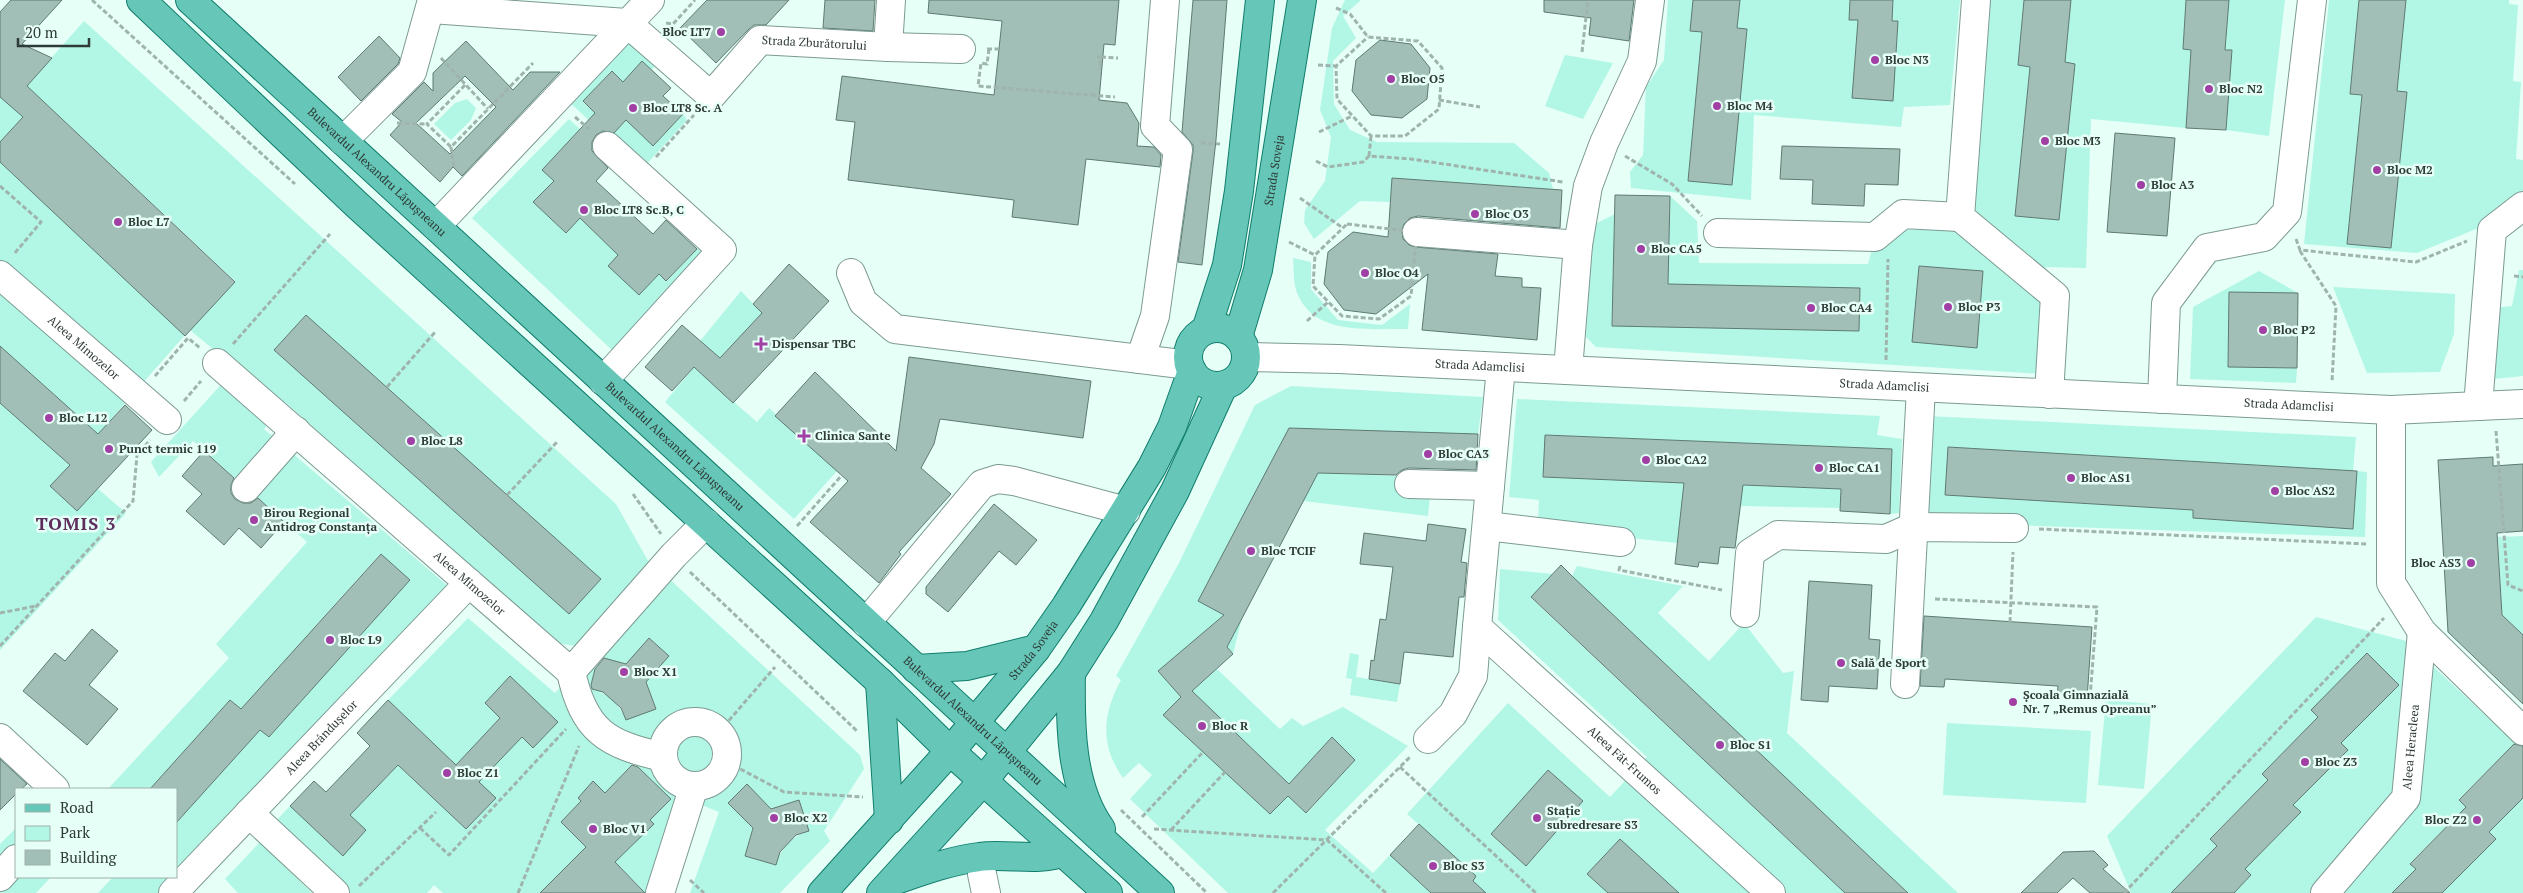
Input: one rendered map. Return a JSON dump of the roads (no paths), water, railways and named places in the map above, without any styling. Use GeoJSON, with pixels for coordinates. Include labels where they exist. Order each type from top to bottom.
{"type":"FeatureCollection","features":[{"type":"Feature","properties":{"kind":"main road"},"geometry":{"type":"LineString","coordinates":[[141,0],[356,204],[880,682],[950,751],[1108,893]]}},
{"type":"Feature","properties":{"kind":"main road","name":"Bulevardul Alexandru Lăpușneanu"},"geometry":{"type":"LineString","coordinates":[[190,0],[1160,893]]}},
{"type":"Feature","properties":{"kind":"main road"},"geometry":{"type":"LineString","coordinates":[[1206,330],[1223,329],[1242,347],[1242,372],[1236,379],[1222,386],[1202,382],[1190,368],[1189,349],[1193,341],[1206,330],[1228,256],[1239,191],[1260,0]]}},
{"type":"Feature","properties":{"kind":"main road","name":"Strada Soveja"},"geometry":{"type":"LineString","coordinates":[[1242,347],[1258,270],[1302,0]]}},
{"type":"Feature","properties":{"kind":"main road","name":"Strada Soveja"},"geometry":{"type":"LineString","coordinates":[[822,893],[950,751],[1036,649],[1066,606],[1126,511],[1164,445],[1190,368]]}},
{"type":"Feature","properties":{"kind":"main road"},"geometry":{"type":"LineString","coordinates":[[886,887],[983,781],[1071,673],[1104,622],[1175,491],[1222,386]]}},
{"type":"Feature","properties":{"kind":"main road"},"geometry":{"type":"LineString","coordinates":[[916,669],[967,666],[1036,649]]}},
{"type":"Feature","properties":{"kind":"main road"},"geometry":{"type":"LineString","coordinates":[[1071,673],[1070,710],[1083,795],[1094,819],[1123,858]]}},
{"type":"Feature","properties":{"kind":"main road"},"geometry":{"type":"LineString","coordinates":[[880,682],[889,820]]}},
{"type":"Feature","properties":{"kind":"main road"},"geometry":{"type":"LineString","coordinates":[[886,887],[948,863],[980,857],[1014,855],[1051,858],[1062,852]]}},
{"type":"Feature","properties":{"kind":"street"},"geometry":{"type":"LineString","coordinates":[[436,226],[556,100],[628,12],[650,0]]}},
{"type":"Feature","properties":{"kind":"street"},"geometry":{"type":"LineString","coordinates":[[891,0],[888,47],[961,49]]}},
{"type":"Feature","properties":{"kind":"street"},"geometry":{"type":"LineString","coordinates":[[1140,360],[1155,316],[1178,150],[1155,126],[1165,0]]}},
{"type":"Feature","properties":{"kind":"street"},"geometry":{"type":"LineString","coordinates":[[1568,370],[1578,246],[1588,186],[1604,143],[1642,62],[1650,0]]}},
{"type":"Feature","properties":{"kind":"street"},"geometry":{"type":"LineString","coordinates":[[1960,217],[1976,0]]}},
{"type":"Feature","properties":{"kind":"street"},"geometry":{"type":"LineString","coordinates":[[2162,400],[2166,303],[2207,248],[2264,237],[2287,212],[2312,0]]}},
{"type":"Feature","properties":{"kind":"street"},"geometry":{"type":"LineString","coordinates":[[343,141],[412,72],[432,5],[628,12]]}},
{"type":"Feature","properties":{"kind":"street","name":"Strada Zburătorului"},"geometry":{"type":"LineString","coordinates":[[628,12],[711,96],[760,40],[888,47]]}},
{"type":"Feature","properties":{"kind":"street"},"geometry":{"type":"LineString","coordinates":[[603,381],[722,250],[608,146]]}},
{"type":"Feature","properties":{"kind":"street"},"geometry":{"type":"LineString","coordinates":[[2478,406],[2492,230],[2523,206]]}},
{"type":"Feature","properties":{"kind":"street"},"geometry":{"type":"LineString","coordinates":[[1718,233],[1875,236],[1902,214],[1960,217],[2055,296],[2049,394]]}},
{"type":"Feature","properties":{"kind":"street"},"geometry":{"type":"LineString","coordinates":[[1417,232],[1578,246]]}},
{"type":"Feature","properties":{"kind":"street","name":"Aleea Mimozelor"},"geometry":{"type":"LineString","coordinates":[[6,266],[138,395],[167,420]]}},
{"type":"Feature","properties":{"kind":"street"},"geometry":{"type":"LineString","coordinates":[[851,273],[863,302],[895,329],[1190,368]]}},
{"type":"Feature","properties":{"kind":"street","name":"Strada Adamclisi"},"geometry":{"type":"LineString","coordinates":[[1242,347],[1501,367],[2162,400],[2391,410],[2523,404]]}},
{"type":"Feature","properties":{"kind":"street","name":"Aleea Mimozelor"},"geometry":{"type":"LineString","coordinates":[[217,363],[571,672]]}},
{"type":"Feature","properties":{"kind":"street"},"geometry":{"type":"LineString","coordinates":[[1428,739],[1453,714],[1473,676],[1501,367]]}},
{"type":"Feature","properties":{"kind":"street"},"geometry":{"type":"LineString","coordinates":[[1905,684],[1921,388]]}},
{"type":"Feature","properties":{"kind":"street"},"geometry":{"type":"LineString","coordinates":[[2391,410],[2391,583],[2422,632],[2523,731]]}},
{"type":"Feature","properties":{"kind":"street"},"geometry":{"type":"LineString","coordinates":[[246,488],[296,432]]}},
{"type":"Feature","properties":{"kind":"street"},"geometry":{"type":"LineString","coordinates":[[866,622],[982,484],[998,479],[1014,481],[1126,511]]}},
{"type":"Feature","properties":{"kind":"street"},"geometry":{"type":"LineString","coordinates":[[1409,484],[1490,486]]}},
{"type":"Feature","properties":{"kind":"street"},"geometry":{"type":"LineString","coordinates":[[663,757],[636,751],[612,741],[586,716],[576,696],[571,672],[674,555],[706,523]]}},
{"type":"Feature","properties":{"kind":"street"},"geometry":{"type":"LineString","coordinates":[[1486,526],[1621,542]]}},
{"type":"Feature","properties":{"kind":"street"},"geometry":{"type":"LineString","coordinates":[[1746,604],[1750,553],[1778,535],[1886,539],[1913,527],[2014,528]]}},
{"type":"Feature","properties":{"kind":"street","name":"Aleea Brândușelor"},"geometry":{"type":"LineString","coordinates":[[174,893],[469,583]]}},
{"type":"Feature","properties":{"kind":"street","name":"Aleea Făt-Frumos"},"geometry":{"type":"LineString","coordinates":[[1477,627],[1771,893]]}},
{"type":"Feature","properties":{"kind":"street","name":"Aleea Heracleea"},"geometry":{"type":"LineString","coordinates":[[2325,893],[2406,798],[2422,632]]}},
{"type":"Feature","properties":{"kind":"street"},"geometry":{"type":"LineString","coordinates":[[701,723],[719,732],[725,740],[728,751],[727,762],[718,777],[703,786],[685,785],[670,774],[663,757],[668,738],[674,730],[682,725],[701,723]]}},
{"type":"Feature","properties":{"kind":"street"},"geometry":{"type":"LineString","coordinates":[[0,738],[54,788]]}},
{"type":"Feature","properties":{"kind":"street"},"geometry":{"type":"LineString","coordinates":[[660,893],[694,786]]}},
{"type":"Feature","properties":{"kind":"street"},"geometry":{"type":"LineString","coordinates":[[250,813],[346,890]]}},
{"type":"Feature","properties":{"kind":"street"},"geometry":{"type":"LineString","coordinates":[[0,877],[15,860]]}},
{"type":"Feature","properties":{"kind":"place","name":"Bloc LT7"},"geometry":{"type":"Point","coordinates":[721,32]}},
{"type":"Feature","properties":{"kind":"place","name":"Bloc N3"},"geometry":{"type":"Point","coordinates":[1875,60]}},
{"type":"Feature","properties":{"kind":"place","name":"Bloc O5"},"geometry":{"type":"Point","coordinates":[1391,79]}},
{"type":"Feature","properties":{"kind":"place","name":"Bloc N2"},"geometry":{"type":"Point","coordinates":[2209,89]}},
{"type":"Feature","properties":{"kind":"place","name":"Bloc M4"},"geometry":{"type":"Point","coordinates":[1717,106]}},
{"type":"Feature","properties":{"kind":"place","name":"Bloc LT8 Sc. A"},"geometry":{"type":"Point","coordinates":[633,108]}},
{"type":"Feature","properties":{"kind":"place","name":"Bloc M3"},"geometry":{"type":"Point","coordinates":[2045,141]}},
{"type":"Feature","properties":{"kind":"place","name":"Bloc M2"},"geometry":{"type":"Point","coordinates":[2377,170]}},
{"type":"Feature","properties":{"kind":"place","name":"Bloc A3"},"geometry":{"type":"Point","coordinates":[2141,185]}},
{"type":"Feature","properties":{"kind":"place","name":"Bloc LT8 Sc.B, C"},"geometry":{"type":"Point","coordinates":[584,210]}},
{"type":"Feature","properties":{"kind":"place","name":"Bloc O3"},"geometry":{"type":"Point","coordinates":[1475,214]}},
{"type":"Feature","properties":{"kind":"place","name":"Bloc L7"},"geometry":{"type":"Point","coordinates":[118,222]}},
{"type":"Feature","properties":{"kind":"place","name":"Bloc CA5"},"geometry":{"type":"Point","coordinates":[1641,249]}},
{"type":"Feature","properties":{"kind":"place","name":"Bloc O4"},"geometry":{"type":"Point","coordinates":[1365,273]}},
{"type":"Feature","properties":{"kind":"place","name":"Bloc P3"},"geometry":{"type":"Point","coordinates":[1948,307]}},
{"type":"Feature","properties":{"kind":"place","name":"Bloc CA4"},"geometry":{"type":"Point","coordinates":[1811,308]}},
{"type":"Feature","properties":{"kind":"place","name":"Bloc P2"},"geometry":{"type":"Point","coordinates":[2263,330]}},
{"type":"Feature","properties":{"kind":"place","name":"Dispensar TBC"},"geometry":{"type":"Point","coordinates":[761,344]}},
{"type":"Feature","properties":{"kind":"place","name":"Bloc L12"},"geometry":{"type":"Point","coordinates":[49,418]}},
{"type":"Feature","properties":{"kind":"place","name":"Clinica Sante"},"geometry":{"type":"Point","coordinates":[804,436]}},
{"type":"Feature","properties":{"kind":"place","name":"Bloc L8"},"geometry":{"type":"Point","coordinates":[411,441]}},
{"type":"Feature","properties":{"kind":"place","name":"Punct termic 119"},"geometry":{"type":"Point","coordinates":[109,449]}},
{"type":"Feature","properties":{"kind":"place","name":"Bloc CA3"},"geometry":{"type":"Point","coordinates":[1428,454]}},
{"type":"Feature","properties":{"kind":"place","name":"Bloc CA2"},"geometry":{"type":"Point","coordinates":[1646,460]}},
{"type":"Feature","properties":{"kind":"place","name":"Bloc CA1"},"geometry":{"type":"Point","coordinates":[1819,468]}},
{"type":"Feature","properties":{"kind":"place","name":"Bloc AS1"},"geometry":{"type":"Point","coordinates":[2071,478]}},
{"type":"Feature","properties":{"kind":"place","name":"Bloc AS2"},"geometry":{"type":"Point","coordinates":[2275,491]}},
{"type":"Feature","properties":{"kind":"place","name":"Birou Regional Antidrog Constanța"},"geometry":{"type":"Point","coordinates":[254,520]}},
{"type":"Feature","properties":{"kind":"place","name":"Bloc TCIF"},"geometry":{"type":"Point","coordinates":[1251,551]}},
{"type":"Feature","properties":{"kind":"place","name":"Bloc AS3"},"geometry":{"type":"Point","coordinates":[2471,563]}},
{"type":"Feature","properties":{"kind":"place","name":"Bloc L9"},"geometry":{"type":"Point","coordinates":[330,640]}},
{"type":"Feature","properties":{"kind":"place","name":"Sală de Sport"},"geometry":{"type":"Point","coordinates":[1841,663]}},
{"type":"Feature","properties":{"kind":"place","name":"Bloc X1"},"geometry":{"type":"Point","coordinates":[624,672]}},
{"type":"Feature","properties":{"kind":"place","name":"Școala Gimnazială Nr. 7 „Remus Opreanu”"},"geometry":{"type":"Point","coordinates":[2013,702]}},
{"type":"Feature","properties":{"kind":"place","name":"Bloc R"},"geometry":{"type":"Point","coordinates":[1202,726]}},
{"type":"Feature","properties":{"kind":"place","name":"Bloc S1"},"geometry":{"type":"Point","coordinates":[1720,745]}},
{"type":"Feature","properties":{"kind":"place","name":"Bloc Z3"},"geometry":{"type":"Point","coordinates":[2305,762]}},
{"type":"Feature","properties":{"kind":"place","name":"Bloc Z1"},"geometry":{"type":"Point","coordinates":[447,773]}},
{"type":"Feature","properties":{"kind":"place","name":"Bloc X2"},"geometry":{"type":"Point","coordinates":[774,818]}},
{"type":"Feature","properties":{"kind":"place","name":"Stație subredresare S3"},"geometry":{"type":"Point","coordinates":[1537,818]}},
{"type":"Feature","properties":{"kind":"place","name":"Bloc Z2"},"geometry":{"type":"Point","coordinates":[2477,820]}},
{"type":"Feature","properties":{"kind":"place","name":"Bloc V1"},"geometry":{"type":"Point","coordinates":[593,829]}},
{"type":"Feature","properties":{"kind":"place","name":"Bloc S3"},"geometry":{"type":"Point","coordinates":[1433,866]}},
{"type":"Feature","properties":{"kind":"district","name":"TOMIS 3"},"geometry":{"type":"Point","coordinates":[76,524]}}]}
